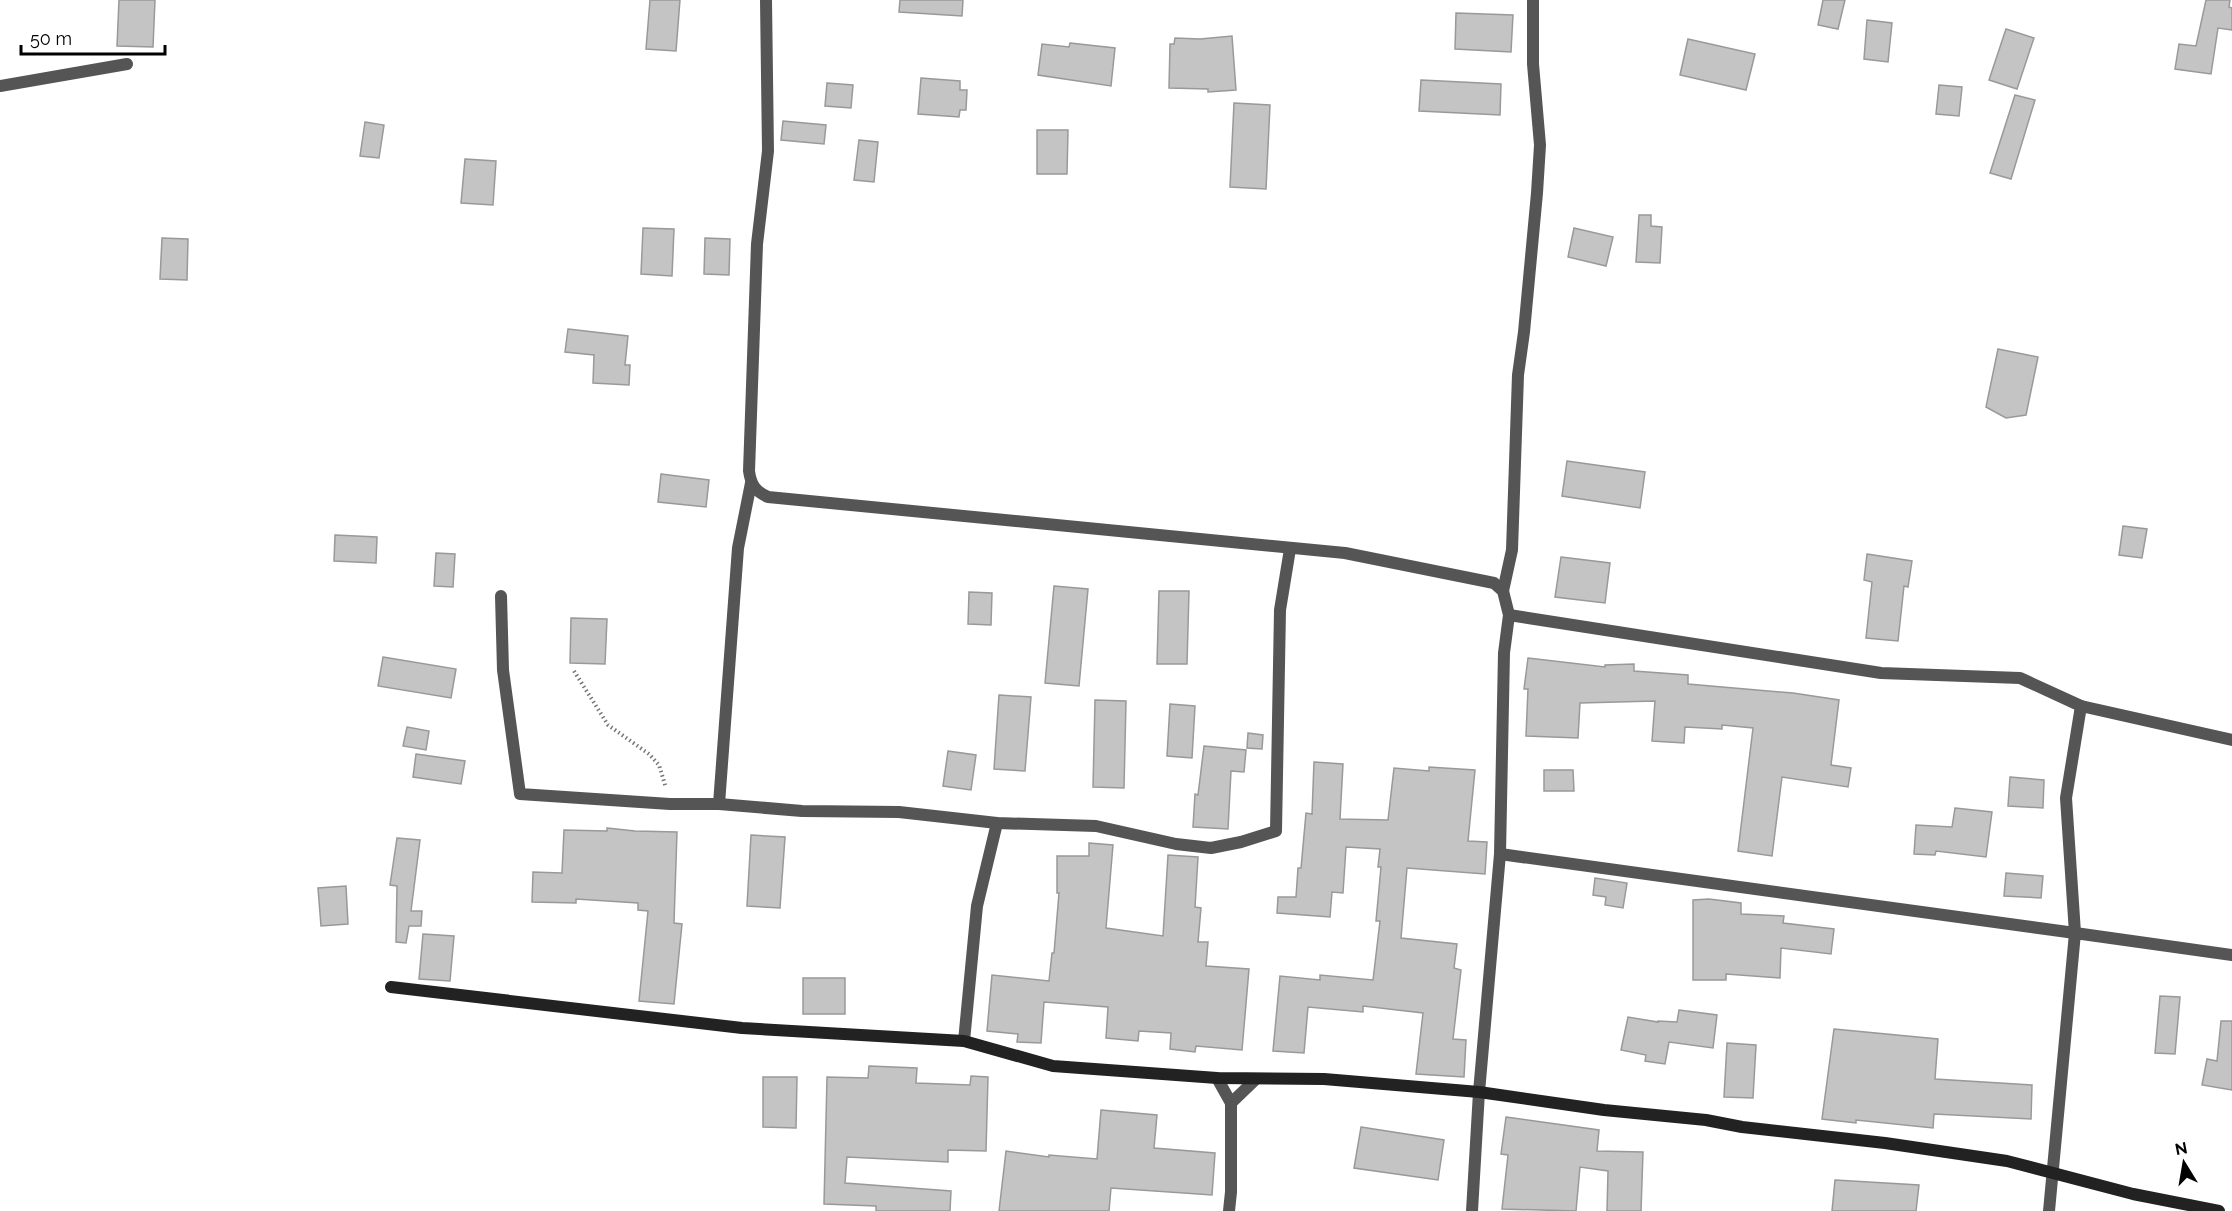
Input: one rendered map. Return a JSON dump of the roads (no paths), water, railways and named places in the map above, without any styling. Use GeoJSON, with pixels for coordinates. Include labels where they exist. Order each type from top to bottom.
{"type":"FeatureCollection","features":[{"type":"Feature","properties":{"kind":"street"},"geometry":{"type":"LineString","coordinates":[[720,804],[738,548],[751,483],[749,471],[757,243],[768,150],[766,0]]}},
{"type":"Feature","properties":{"kind":"street"},"geometry":{"type":"LineString","coordinates":[[1472,1211],[1479,1092],[1500,854],[1504,653],[1509,615],[1503,591],[1512,550],[1518,375],[1530,283],[1540,145],[1533,64],[1533,0]]}},
{"type":"Feature","properties":{"kind":"street"},"geometry":{"type":"LineString","coordinates":[[0,86],[127,64]]}},
{"type":"Feature","properties":{"kind":"street"},"geometry":{"type":"LineString","coordinates":[[751,483],[758,492],[768,497],[1345,553],[1494,583],[1503,591]]}},
{"type":"Feature","properties":{"kind":"street"},"geometry":{"type":"LineString","coordinates":[[501,596],[502,670],[520,794],[670,804],[720,804],[802,811],[899,812],[997,823],[1096,826],[1176,844],[1211,848],[1276,831],[1280,610],[1290,549]]}},
{"type":"Feature","properties":{"kind":"street"},"geometry":{"type":"LineString","coordinates":[[1509,615],[1881,673],[2020,678],[2081,706],[2232,740]]}},
{"type":"Feature","properties":{"kind":"street"},"geometry":{"type":"LineString","coordinates":[[2049,1211],[2075,933],[2066,798],[2081,706]]}},
{"type":"Feature","properties":{"kind":"street"},"geometry":{"type":"LineString","coordinates":[[964,1041],[977,906],[997,823]]}},
{"type":"Feature","properties":{"kind":"street"},"geometry":{"type":"LineString","coordinates":[[1500,854],[2232,955]]}},
{"type":"Feature","properties":{"kind":"street"},"geometry":{"type":"LineString","coordinates":[[391,987],[742,1028],[964,1041],[1053,1066],[1256,1080],[1324,1079],[1479,1092],[1593,1109],[1706,1120],[1742,1127],[1885,1143],[2007,1161],[2133,1194],[2219,1211]]}},
{"type":"Feature","properties":{"kind":"street"},"geometry":{"type":"LineString","coordinates":[[1217,1078],[1231,1103],[1232,1192],[1229,1211]]}},
{"type":"Feature","properties":{"kind":"street"},"geometry":{"type":"LineString","coordinates":[[1231,1103],[1256,1080]]}}]}
